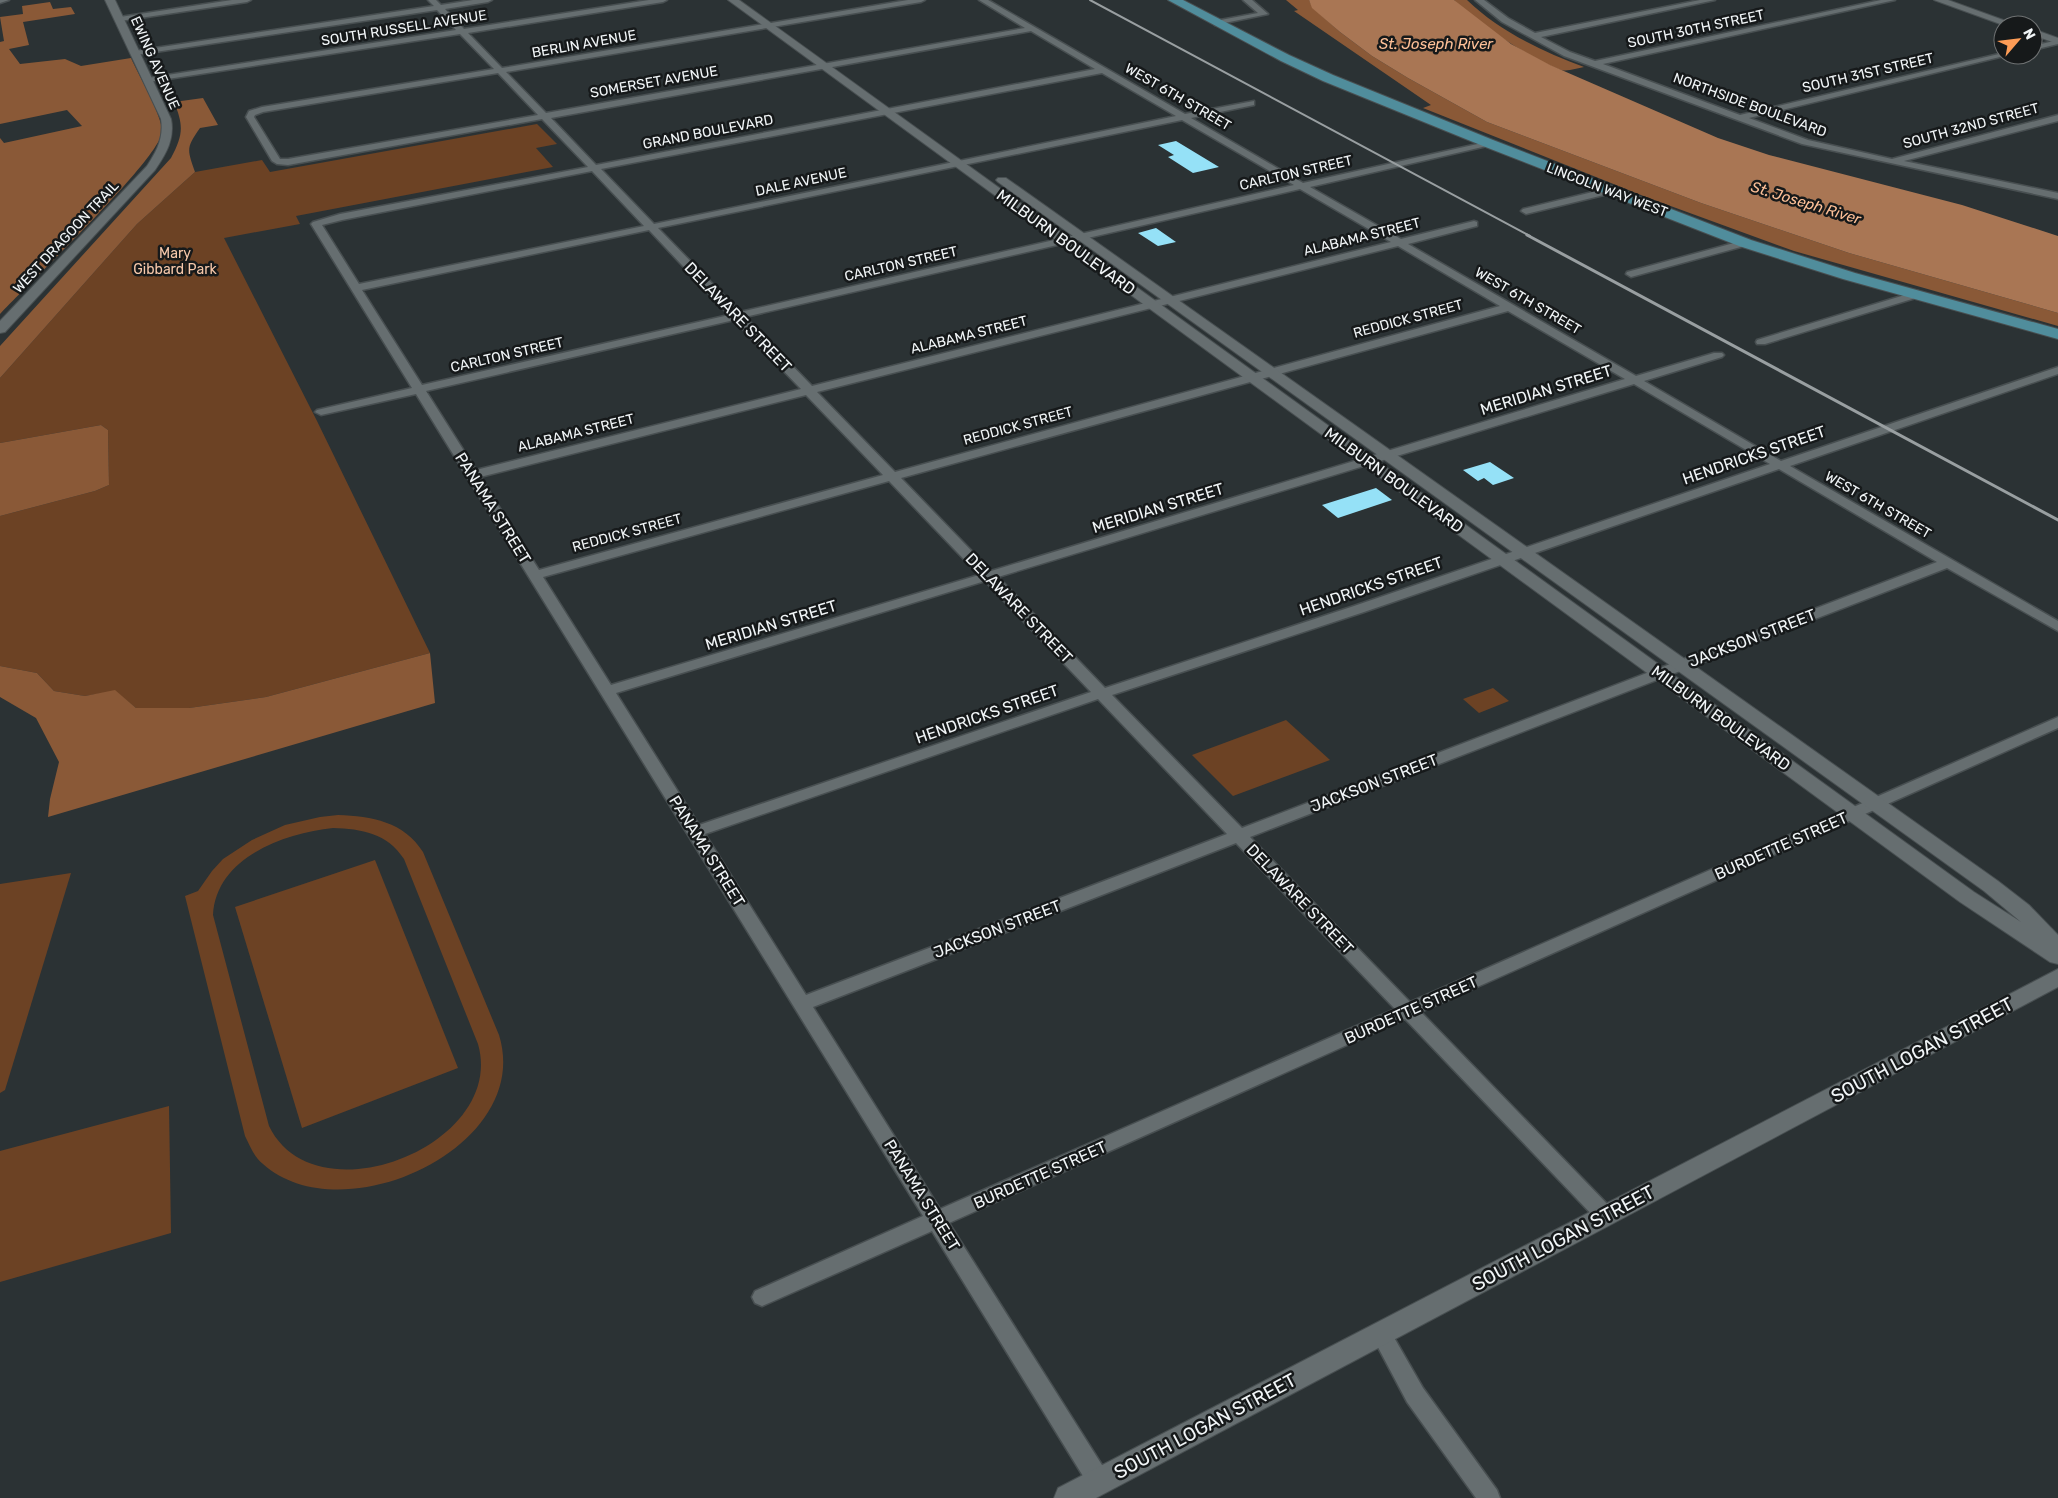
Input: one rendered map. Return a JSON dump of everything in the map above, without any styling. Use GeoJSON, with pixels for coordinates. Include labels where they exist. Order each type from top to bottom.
{"type":"FeatureCollection","features":[{"type":"Feature","properties":{"kind":"main road","name":"LINCOLN WAY WEST"},"geometry":{"type":"LineString","coordinates":[[1174,0],[1328,78],[1488,143],[1745,243],[1804,263],[2058,334]]}},
{"type":"Feature","properties":{"kind":"street"},"geometry":{"type":"LineString","coordinates":[[0,1],[5,0]]}},
{"type":"Feature","properties":{"kind":"street","name":"EWING AVENUE"},"geometry":{"type":"LineString","coordinates":[[110,0],[166,119],[168,134],[159,157],[133,188]]}},
{"type":"Feature","properties":{"kind":"street"},"geometry":{"type":"LineString","coordinates":[[120,19],[247,0]]}},
{"type":"Feature","properties":{"kind":"street"},"geometry":{"type":"LineString","coordinates":[[136,53],[435,4],[488,0]]}},
{"type":"Feature","properties":{"kind":"street","name":"SOUTH RUSSELL AVENUE"},"geometry":{"type":"LineString","coordinates":[[148,80],[664,0]]}},
{"type":"Feature","properties":{"kind":"street","name":"MILBURN BOULEVARD"},"geometry":{"type":"LineString","coordinates":[[733,0],[775,24],[830,64],[887,112],[958,164],[1967,897],[2058,956]]}},
{"type":"Feature","properties":{"kind":"street","name":"MILBURN BOULEVARD"},"geometry":{"type":"LineString","coordinates":[[750,0],[775,24]]}},
{"type":"Feature","properties":{"kind":"street","name":"BERLIN AVENUE"},"geometry":{"type":"LineString","coordinates":[[282,162],[277,161],[270,150],[250,117],[252,113],[921,0]]}},
{"type":"Feature","properties":{"kind":"street","name":"WEST 6TH STREET"},"geometry":{"type":"LineString","coordinates":[[982,0],[2058,627]]}},
{"type":"Feature","properties":{"kind":"street"},"geometry":{"type":"LineString","coordinates":[[1218,23],[1264,14],[1247,0]]}},
{"type":"Feature","properties":{"kind":"street","name":"NORTHSIDE BOULEVARD"},"geometry":{"type":"LineString","coordinates":[[1479,0],[1491,10],[1532,36],[1567,54],[1805,142],[2058,196]]}},
{"type":"Feature","properties":{"kind":"street"},"geometry":{"type":"LineString","coordinates":[[1532,36],[1711,0]]}},
{"type":"Feature","properties":{"kind":"street","name":"SOUTH 30TH STREET"},"geometry":{"type":"LineString","coordinates":[[1594,64],[1891,0]]}},
{"type":"Feature","properties":{"kind":"street"},"geometry":{"type":"LineString","coordinates":[[1939,0],[1993,18]]}},
{"type":"Feature","properties":{"kind":"street","name":"DELAWARE STREET"},"geometry":{"type":"LineString","coordinates":[[435,4],[1240,835],[1606,1216]]}},
{"type":"Feature","properties":{"kind":"street","name":"SOMERSET AVENUE"},"geometry":{"type":"LineString","coordinates":[[282,162],[1032,28]]}},
{"type":"Feature","properties":{"kind":"street"},"geometry":{"type":"LineString","coordinates":[[2043,36],[2058,41]]}},
{"type":"Feature","properties":{"kind":"street"},"geometry":{"type":"LineString","coordinates":[[2043,45],[2058,41]]}},
{"type":"Feature","properties":{"kind":"street","name":"SOUTH 31ST STREET"},"geometry":{"type":"LineString","coordinates":[[1739,118],[1993,58]]}},
{"type":"Feature","properties":{"kind":"street","name":"MILBURN BOULEVARD"},"geometry":{"type":"LineString","coordinates":[[830,64],[903,109],[1876,804],[2022,910],[2058,948]]}},
{"type":"Feature","properties":{"kind":"street","name":"GRAND BOULEVARD"},"geometry":{"type":"LineString","coordinates":[[318,222],[1103,70]]}},
{"type":"Feature","properties":{"kind":"street","name":"DALE AVENUE"},"geometry":{"type":"LineString","coordinates":[[356,288],[1251,103]]}},
{"type":"Feature","properties":{"kind":"street","name":"SOUTH 32ND STREET"},"geometry":{"type":"LineString","coordinates":[[1892,162],[2058,118]]}},
{"type":"Feature","properties":{"kind":"street","name":"CARLTON STREET"},"geometry":{"type":"LineString","coordinates":[[321,412],[1488,143]]}},
{"type":"Feature","properties":{"kind":"street","name":"WEST DRAGOON TRAIL"},"geometry":{"type":"LineString","coordinates":[[0,330],[133,188]]}},
{"type":"Feature","properties":{"kind":"street"},"geometry":{"type":"LineString","coordinates":[[1526,211],[1610,190]]}},
{"type":"Feature","properties":{"kind":"street","name":"PANAMA STREET"},"geometry":{"type":"LineString","coordinates":[[318,222],[316,224],[1099,1481]]}},
{"type":"Feature","properties":{"kind":"street","name":"ALABAMA STREET"},"geometry":{"type":"LineString","coordinates":[[472,474],[1474,224]]}},
{"type":"Feature","properties":{"kind":"street"},"geometry":{"type":"LineString","coordinates":[[1631,274],[1745,243]]}},
{"type":"Feature","properties":{"kind":"street"},"geometry":{"type":"LineString","coordinates":[[1761,342],[1918,294]]}},
{"type":"Feature","properties":{"kind":"street","name":"REDDICK STREET"},"geometry":{"type":"LineString","coordinates":[[535,575],[1509,307]]}},
{"type":"Feature","properties":{"kind":"street","name":"MERIDIAN STREET"},"geometry":{"type":"LineString","coordinates":[[608,692],[1718,355]]}},
{"type":"Feature","properties":{"kind":"street","name":"HENDRICKS STREET"},"geometry":{"type":"LineString","coordinates":[[694,832],[1359,609],[2058,370]]}},
{"type":"Feature","properties":{"kind":"street","name":"JACKSON STREET"},"geometry":{"type":"LineString","coordinates":[[802,1004],[1947,563]]}},
{"type":"Feature","properties":{"kind":"street","name":"BURDETTE STREET"},"geometry":{"type":"LineString","coordinates":[[762,1297],[2058,722]]}},
{"type":"Feature","properties":{"kind":"street","name":"SOUTH LOGAN STREET"},"geometry":{"type":"LineString","coordinates":[[1068,1498],[2058,977]]}},
{"type":"Feature","properties":{"kind":"street"},"geometry":{"type":"LineString","coordinates":[[1381,1334],[1416,1395],[1489,1498]]}},
{"type":"Feature","properties":{"kind":"green space","name":"Mary Gibbard Park"},"geometry":{"type":"Polygon","coordinates":[[[537,124],[557,144],[536,148],[553,167],[296,216],[300,224],[224,238],[317,421],[430,653],[266,697],[189,708],[136,708],[115,691],[85,696],[54,691],[37,673],[0,666],[0,516],[95,491],[109,485],[108,430],[101,425],[0,443],[0,378],[137,224],[195,172],[262,160],[270,172],[537,124]]]}},
{"type":"Feature","properties":{"kind":"green space"},"geometry":{"type":"Polygon","coordinates":[[[1493,688],[1509,701],[1479,713],[1463,699],[1493,688]]]}},
{"type":"Feature","properties":{"kind":"green space"},"geometry":{"type":"Polygon","coordinates":[[[1286,720],[1330,760],[1233,796],[1192,755],[1286,720]]]}},
{"type":"Feature","properties":{"kind":"green space"},"geometry":{"type":"Polygon","coordinates":[[[338,815],[375,819],[397,827],[415,842],[423,852],[499,1035],[502,1076],[488,1112],[461,1144],[424,1168],[382,1184],[338,1190],[297,1183],[263,1164],[257,1158],[245,1136],[185,896],[198,891],[223,859],[252,840],[285,825],[338,815]],[[333,828],[294,836],[274,843],[256,852],[239,864],[226,878],[217,895],[213,915],[269,1126],[292,1154],[325,1167],[363,1168],[402,1158],[437,1139],[464,1113],[479,1080],[478,1044],[404,859],[390,843],[373,834],[364,831],[333,828]]]}},
{"type":"Feature","properties":{"kind":"green space"},"geometry":{"type":"Polygon","coordinates":[[[375,860],[458,1068],[302,1128],[235,907],[375,860]]]}},
{"type":"Feature","properties":{"kind":"green space"},"geometry":{"type":"Polygon","coordinates":[[[71,873],[5,1090],[0,1093],[0,884],[71,873]]]}},
{"type":"Feature","properties":{"kind":"green space"},"geometry":{"type":"Polygon","coordinates":[[[169,1106],[171,1233],[0,1282],[0,1151],[169,1106]]]}},
{"type":"Feature","properties":{"kind":"shaded area"},"geometry":{"type":"Polygon","coordinates":[[[1286,0],[1309,0],[1313,8],[1340,32],[1372,56],[1487,122],[1701,203],[1849,253],[2058,313],[2058,326],[1794,251],[1646,197],[1423,108],[1431,105],[1294,11],[1298,10],[1286,0]]]}},
{"type":"Feature","properties":{"kind":"shaded area"},"geometry":{"type":"Polygon","coordinates":[[[1454,0],[1467,0],[1493,21],[1522,40],[1584,67],[1561,70],[1550,66],[1488,29],[1454,0]]]}},
{"type":"Feature","properties":{"kind":"shaded area"},"geometry":{"type":"Polygon","coordinates":[[[50,2],[53,9],[71,7],[75,14],[23,22],[29,45],[9,49],[20,64],[65,59],[81,66],[131,58],[159,116],[162,132],[156,146],[117,194],[0,314],[0,138],[4,143],[82,126],[67,110],[0,124],[0,42],[4,41],[0,17],[23,14],[22,6],[50,2]]]}},
{"type":"Feature","properties":{"kind":"shaded area"},"geometry":{"type":"Polygon","coordinates":[[[203,98],[218,125],[200,128],[192,140],[189,153],[195,172],[137,224],[0,378],[0,346],[171,158],[178,143],[181,130],[174,102],[203,98]]]}},
{"type":"Feature","properties":{"kind":"shaded area"},"geometry":{"type":"Polygon","coordinates":[[[101,425],[108,430],[109,485],[95,491],[0,516],[0,443],[101,425]]]}},
{"type":"Feature","properties":{"kind":"shaded area"},"geometry":{"type":"Polygon","coordinates":[[[430,653],[435,703],[48,817],[50,799],[59,762],[36,718],[0,697],[0,666],[37,673],[54,691],[85,696],[115,690],[136,708],[189,708],[266,697],[430,653]]]}},
{"type":"Feature","properties":{"kind":"water","name":"St. Joseph River"},"geometry":{"type":"Polygon","coordinates":[[[1309,0],[1454,0],[1511,44],[1550,65],[1718,138],[1769,155],[1962,205],[2058,236],[2058,313],[1849,253],[1701,203],[1487,122],[1372,56],[1312,8],[1309,0]]]}},
{"type":"Feature","properties":{"kind":"building"},"geometry":{"type":"Polygon","coordinates":[[[1176,141],[1219,167],[1193,173],[1168,157],[1174,155],[1158,145],[1176,141]]]}},
{"type":"Feature","properties":{"kind":"building"},"geometry":{"type":"Polygon","coordinates":[[[1156,228],[1176,242],[1158,246],[1138,233],[1156,228]]]}},
{"type":"Feature","properties":{"kind":"building"},"geometry":{"type":"Polygon","coordinates":[[[1490,462],[1514,478],[1493,485],[1484,478],[1478,481],[1463,470],[1490,462]]]}},
{"type":"Feature","properties":{"kind":"building"},"geometry":{"type":"Polygon","coordinates":[[[1376,488],[1392,500],[1338,518],[1322,505],[1376,488]]]}},
{"type":"Feature","properties":{"kind":"railway"},"geometry":{"type":"LineString","coordinates":[[1090,0],[1530,236]]}},
{"type":"Feature","properties":{"kind":"railway"},"geometry":{"type":"LineString","coordinates":[[1527,235],[2058,520]]}}]}
